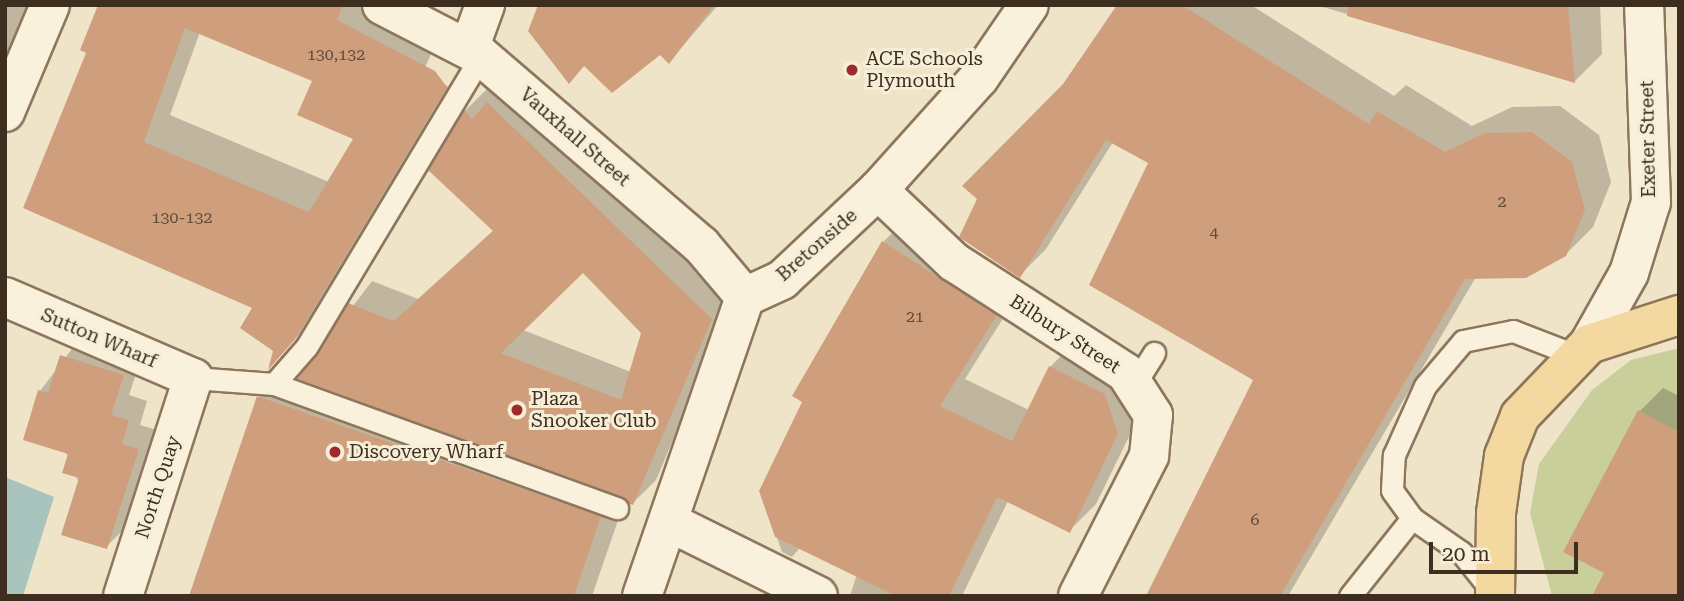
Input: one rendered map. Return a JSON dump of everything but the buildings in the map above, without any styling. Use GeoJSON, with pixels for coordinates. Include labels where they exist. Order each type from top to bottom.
{"type":"FeatureCollection","features":[{"type":"Feature","properties":{"kind":"main road"},"geometry":{"type":"LineString","coordinates":[[1495,595],[1504,456],[1520,416],[1582,349],[1679,315]]}},
{"type":"Feature","properties":{"kind":"street"},"geometry":{"type":"LineString","coordinates":[[5,112],[50,5]]}},
{"type":"Feature","properties":{"kind":"street","name":"Vauxhall Street"},"geometry":{"type":"LineString","coordinates":[[382,5],[475,52],[701,245],[745,298]]}},
{"type":"Feature","properties":{"kind":"street"},"geometry":{"type":"LineString","coordinates":[[475,52],[485,5]]}},
{"type":"Feature","properties":{"kind":"street","name":"Bretonside"},"geometry":{"type":"LineString","coordinates":[[745,298],[782,280],[878,190],[979,78],[1029,5]]}},
{"type":"Feature","properties":{"kind":"street","name":"Exeter Street"},"geometry":{"type":"LineString","coordinates":[[1582,349],[1629,273],[1651,202],[1644,5]]}},
{"type":"Feature","properties":{"kind":"street","name":"Bilbury Street"},"geometry":{"type":"LineString","coordinates":[[878,190],[954,262],[1126,373],[1153,415],[1149,456],[1109,558],[1078,596]]}},
{"type":"Feature","properties":{"kind":"street","name":"Sutton Wharf"},"geometry":{"type":"LineString","coordinates":[[5,297],[192,378]]}},
{"type":"Feature","properties":{"kind":"street"},"geometry":{"type":"LineString","coordinates":[[642,596],[671,523],[745,298]]}},
{"type":"Feature","properties":{"kind":"street","name":"North Quay"},"geometry":{"type":"LineString","coordinates":[[122,596],[192,378]]}},
{"type":"Feature","properties":{"kind":"street"},"geometry":{"type":"LineString","coordinates":[[671,523],[818,596]]}},
{"type":"Feature","properties":{"kind":"lane"},"geometry":{"type":"LineString","coordinates":[[274,383],[307,346],[475,52]]}},
{"type":"Feature","properties":{"kind":"lane"},"geometry":{"type":"LineString","coordinates":[[1495,595],[1461,552],[1412,518],[1392,490],[1394,455],[1425,386],[1463,341],[1513,331],[1582,349]]}},
{"type":"Feature","properties":{"kind":"lane"},"geometry":{"type":"LineString","coordinates":[[1134,385],[1154,353]]}},
{"type":"Feature","properties":{"kind":"lane"},"geometry":{"type":"LineString","coordinates":[[192,378],[274,383],[617,508]]}},
{"type":"Feature","properties":{"kind":"lane"},"geometry":{"type":"LineString","coordinates":[[1350,596],[1412,518]]}},
{"type":"Feature","properties":{"kind":"green space"},"geometry":{"type":"Polygon","coordinates":[[[1679,348],[1679,596],[1552,596],[1530,513],[1539,464],[1592,390],[1631,360],[1679,348]]]}},
{"type":"Feature","properties":{"kind":"water"},"geometry":{"type":"Polygon","coordinates":[[[5,477],[54,497],[23,596],[5,596],[5,477]]]}},
{"type":"Feature","properties":{"kind":"place","name":"ACE Schools Plymouth"},"geometry":{"type":"Point","coordinates":[852,70]}},
{"type":"Feature","properties":{"kind":"place","name":"Plaza Snooker Club"},"geometry":{"type":"Point","coordinates":[517,410]}},
{"type":"Feature","properties":{"kind":"place","name":"Discovery Wharf"},"geometry":{"type":"Point","coordinates":[335,452]}}]}
